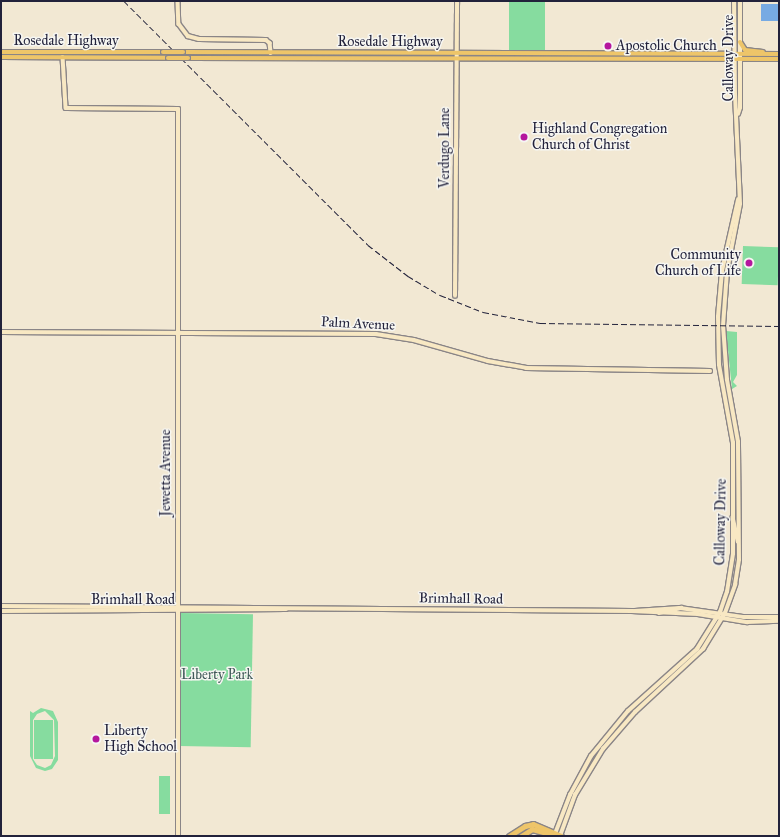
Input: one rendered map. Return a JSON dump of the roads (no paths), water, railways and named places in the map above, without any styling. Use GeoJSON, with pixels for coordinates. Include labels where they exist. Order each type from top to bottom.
{"type":"FeatureCollection","features":[{"type":"Feature","properties":{"kind":"highway"},"geometry":{"type":"LineString","coordinates":[[510,836],[531,824],[558,835]]}},
{"type":"Feature","properties":{"kind":"highway"},"geometry":{"type":"LineString","coordinates":[[521,836],[532,829],[558,835]]}},
{"type":"Feature","properties":{"kind":"main road"},"geometry":{"type":"LineString","coordinates":[[740,42],[745,50],[772,54]]}},
{"type":"Feature","properties":{"kind":"main road","name":"Rosedale Highway"},"geometry":{"type":"LineString","coordinates":[[1,52],[168,58],[327,58],[385,54],[485,58],[601,58],[674,54],[734,56]]}},
{"type":"Feature","properties":{"kind":"main road","name":"Rosedale Highway"},"geometry":{"type":"LineString","coordinates":[[1,57],[120,52],[456,56],[505,53],[650,56],[740,56],[779,54]]}},
{"type":"Feature","properties":{"kind":"main road"},"geometry":{"type":"LineString","coordinates":[[220,58],[266,56],[271,53]]}},
{"type":"Feature","properties":{"kind":"main road"},"geometry":{"type":"LineString","coordinates":[[271,58],[274,55],[303,53]]}},
{"type":"Feature","properties":{"kind":"main road"},"geometry":{"type":"LineString","coordinates":[[485,58],[505,53]]}},
{"type":"Feature","properties":{"kind":"main road"},"geometry":{"type":"LineString","coordinates":[[515,58],[519,56],[553,53]]}},
{"type":"Feature","properties":{"kind":"main road","name":"Rosedale Highway"},"geometry":{"type":"LineString","coordinates":[[740,56],[779,59]]}},
{"type":"Feature","properties":{"kind":"street"},"geometry":{"type":"LineString","coordinates":[[178,1],[178,15],[181,29],[191,38],[266,40],[270,43],[271,53]]}},
{"type":"Feature","properties":{"kind":"street","name":"Verdugo Lane"},"geometry":{"type":"LineString","coordinates":[[455,296],[457,1]]}},
{"type":"Feature","properties":{"kind":"street","name":"Calloway Drive"},"geometry":{"type":"LineString","coordinates":[[558,835],[578,778],[596,748],[628,711],[678,668],[694,652],[720,612],[730,576],[733,551],[732,443],[719,365],[718,317],[722,271],[738,200],[738,114],[734,56],[734,1]]}},
{"type":"Feature","properties":{"kind":"street","name":"Calloway Drive"},"geometry":{"type":"LineString","coordinates":[[738,114],[740,108],[739,2]]}},
{"type":"Feature","properties":{"kind":"street","name":"Jewetta Avenue"},"geometry":{"type":"LineString","coordinates":[[63,54],[66,108],[178,109],[176,606],[178,836]]}},
{"type":"Feature","properties":{"kind":"street","name":"Calloway Drive"},"geometry":{"type":"LineString","coordinates":[[558,835],[575,795],[603,749],[631,715],[704,649],[726,614],[737,575],[739,542],[738,442],[727,380],[723,326],[726,278],[740,204],[738,200]]}},
{"type":"Feature","properties":{"kind":"street","name":"Palm Avenue"},"geometry":{"type":"LineString","coordinates":[[1,332],[376,334],[414,340],[498,363],[526,368],[710,371]]}},
{"type":"Feature","properties":{"kind":"street"},"geometry":{"type":"LineString","coordinates":[[733,517],[736,520],[735,536],[739,542]]}},
{"type":"Feature","properties":{"kind":"street"},"geometry":{"type":"LineString","coordinates":[[733,551],[734,571],[737,575]]}},
{"type":"Feature","properties":{"kind":"street","name":"Brimhall Road"},"geometry":{"type":"LineString","coordinates":[[2,606],[235,606],[289,609]]}},
{"type":"Feature","properties":{"kind":"street"},"geometry":{"type":"LineString","coordinates":[[212,611],[235,606]]}},
{"type":"Feature","properties":{"kind":"street"},"geometry":{"type":"LineString","coordinates":[[245,611],[266,607]]}},
{"type":"Feature","properties":{"kind":"street"},"geometry":{"type":"LineString","coordinates":[[656,614],[681,608]]}},
{"type":"Feature","properties":{"kind":"street","name":"Brimhall Road"},"geometry":{"type":"LineString","coordinates":[[1,611],[176,612],[289,609],[632,611],[681,608],[752,617],[779,617]]}},
{"type":"Feature","properties":{"kind":"street","name":"Brimhall Road"},"geometry":{"type":"LineString","coordinates":[[632,611],[656,614],[698,614],[759,623],[779,621]]}},
{"type":"Feature","properties":{"kind":"street"},"geometry":{"type":"LineString","coordinates":[[680,672],[694,652]]}},
{"type":"Feature","properties":{"kind":"street"},"geometry":{"type":"LineString","coordinates":[[667,684],[678,668]]}},
{"type":"Feature","properties":{"kind":"water"},"geometry":{"type":"Polygon","coordinates":[[[761,4],[779,4],[779,21],[761,21],[761,4]]]}},
{"type":"Feature","properties":{"kind":"railway"},"geometry":{"type":"LineString","coordinates":[[124,1],[368,245],[408,276],[440,295],[483,312],[540,323],[779,326]]}},
{"type":"Feature","properties":{"kind":"place","name":"Apostolic Church"},"geometry":{"type":"Point","coordinates":[608,46]}},
{"type":"Feature","properties":{"kind":"place","name":"Highland Congregation Church of Christ"},"geometry":{"type":"Point","coordinates":[524,137]}},
{"type":"Feature","properties":{"kind":"place","name":"Community Church of Life"},"geometry":{"type":"Point","coordinates":[749,263]}},
{"type":"Feature","properties":{"kind":"place","name":"Liberty High School"},"geometry":{"type":"Point","coordinates":[96,739]}},
{"type":"Feature","properties":{"kind":"park label","name":"Liberty Park"},"geometry":{"type":"Point","coordinates":[217,675]}}]}
